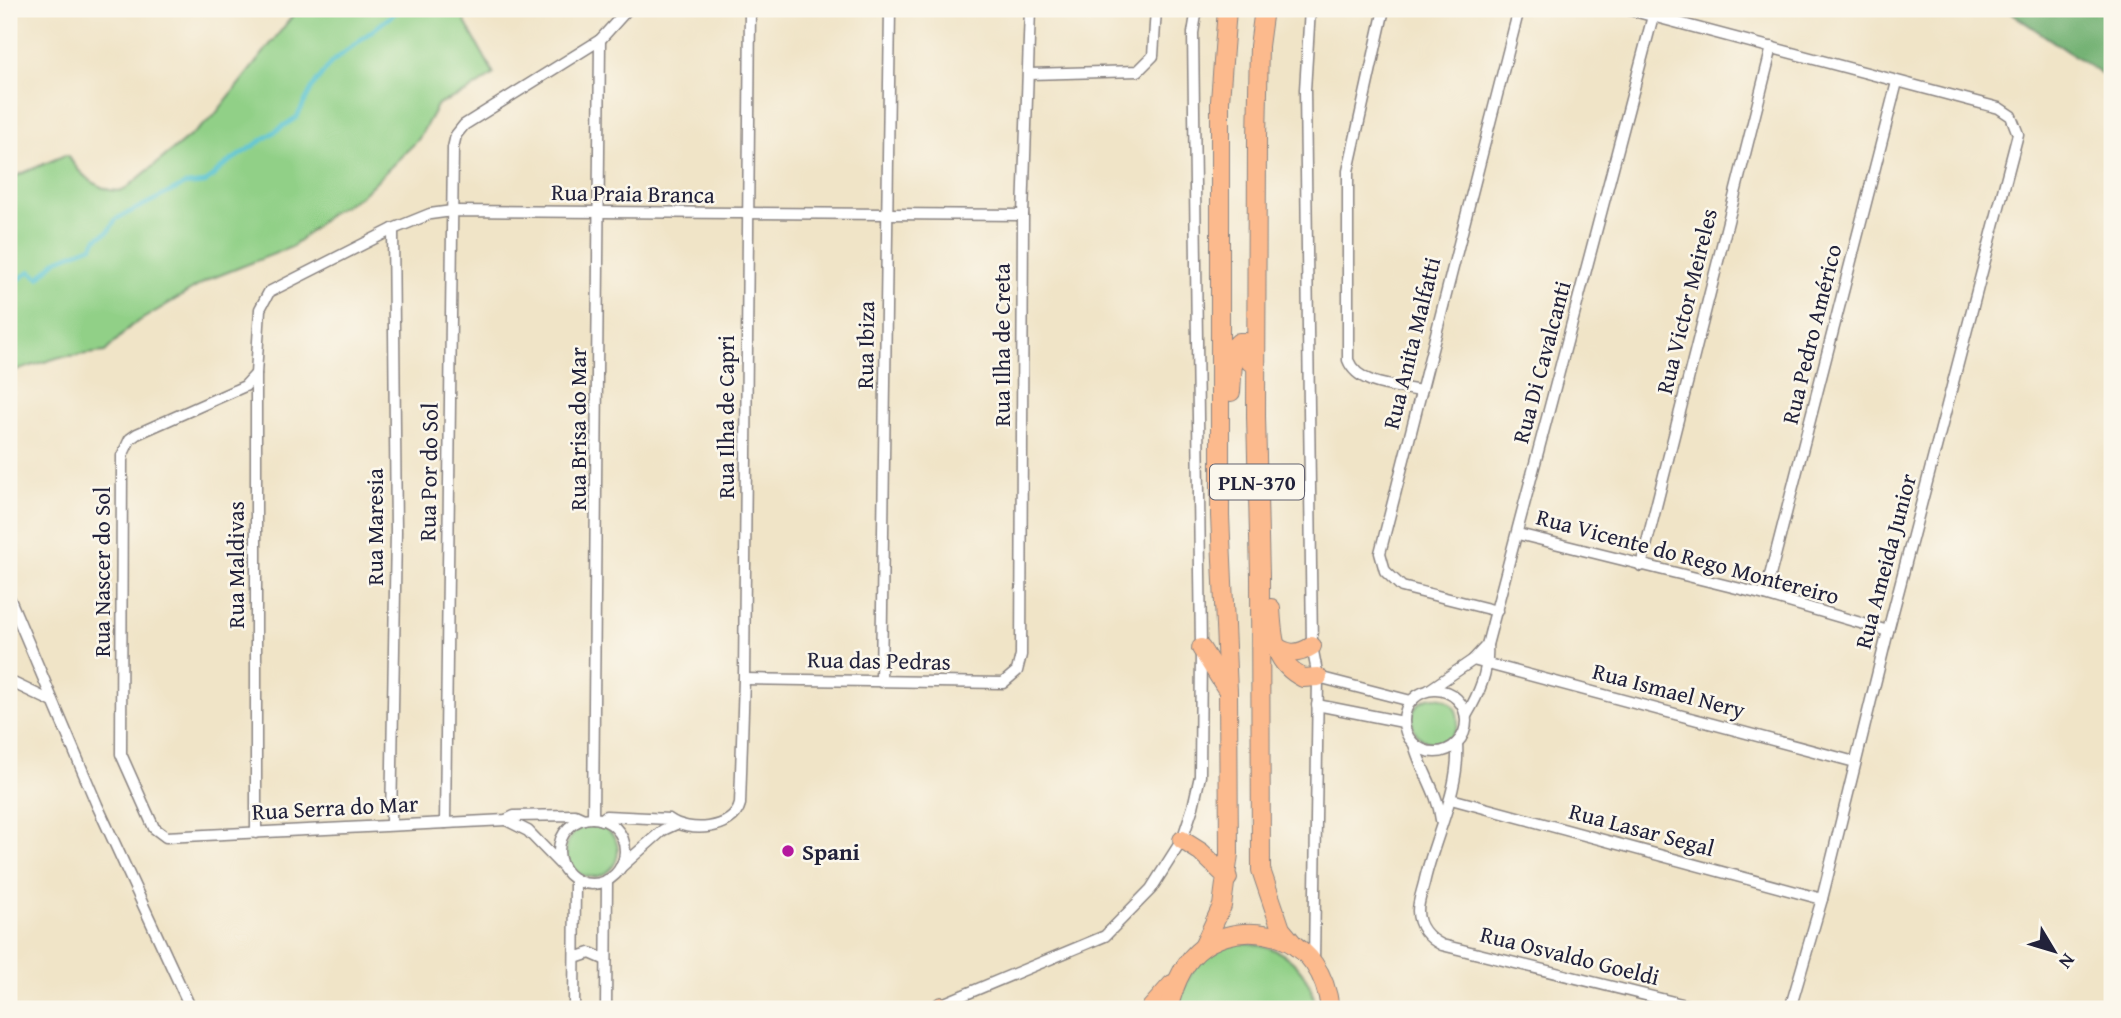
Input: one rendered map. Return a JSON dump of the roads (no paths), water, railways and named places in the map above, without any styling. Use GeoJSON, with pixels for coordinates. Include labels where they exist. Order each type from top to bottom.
{"type":"FeatureCollection","features":[{"type":"Feature","properties":{"kind":"main road","name":"PLN-370"},"geometry":{"type":"LineString","coordinates":[[1168,1009],[1176,979],[1203,947],[1219,918],[1228,878],[1227,691],[1220,516],[1220,102],[1227,9]]}},
{"type":"Feature","properties":{"kind":"main road","name":"PLN-370"},"geometry":{"type":"LineString","coordinates":[[1264,9],[1259,46],[1257,138],[1256,416],[1260,576],[1261,870],[1281,929],[1314,963],[1327,989],[1330,1009]]}},
{"type":"Feature","properties":{"kind":"main road"},"geometry":{"type":"LineString","coordinates":[[1220,516],[1229,486],[1233,354],[1238,342],[1245,342],[1250,348],[1251,399],[1256,416]]}},
{"type":"Feature","properties":{"kind":"main road"},"geometry":{"type":"LineString","coordinates":[[1260,576],[1270,606],[1274,645],[1282,663],[1292,673],[1303,678],[1318,677]]}},
{"type":"Feature","properties":{"kind":"main road"},"geometry":{"type":"LineString","coordinates":[[1274,645],[1284,653],[1293,653],[1312,646]]}},
{"type":"Feature","properties":{"kind":"main road"},"geometry":{"type":"LineString","coordinates":[[1201,648],[1227,691]]}},
{"type":"Feature","properties":{"kind":"main road"},"geometry":{"type":"LineString","coordinates":[[1182,840],[1201,852],[1228,878]]}},
{"type":"Feature","properties":{"kind":"main road","name":"PLN-370"},"geometry":{"type":"LineString","coordinates":[[1203,947],[1225,936],[1249,932],[1274,936],[1296,947]]}},
{"type":"Feature","properties":{"kind":"main road"},"geometry":{"type":"LineString","coordinates":[[1150,1009],[1176,979]]}},
{"type":"Feature","properties":{"kind":"street"},"geometry":{"type":"LineString","coordinates":[[600,40],[628,9]]}},
{"type":"Feature","properties":{"kind":"street","name":"Rua Ilha de Capri"},"geometry":{"type":"LineString","coordinates":[[730,821],[740,804],[744,679],[750,9]]}},
{"type":"Feature","properties":{"kind":"street","name":"Rua Ibiza"},"geometry":{"type":"LineString","coordinates":[[881,682],[890,9]]}},
{"type":"Feature","properties":{"kind":"street","name":"Rua Ilha de Creta"},"geometry":{"type":"LineString","coordinates":[[1012,678],[1017,671],[1021,655],[1023,215],[1030,74],[1030,9]]}},
{"type":"Feature","properties":{"kind":"street"},"geometry":{"type":"LineString","coordinates":[[1030,74],[1138,72],[1153,55],[1156,9]]}},
{"type":"Feature","properties":{"kind":"street"},"geometry":{"type":"LineString","coordinates":[[938,1008],[1105,936],[1151,889],[1182,840],[1200,776],[1194,33],[1197,9]]}},
{"type":"Feature","properties":{"kind":"street"},"geometry":{"type":"LineString","coordinates":[[1310,9],[1305,90],[1312,646],[1318,677],[1314,963]]}},
{"type":"Feature","properties":{"kind":"street"},"geometry":{"type":"LineString","coordinates":[[1384,9],[1348,171],[1348,360],[1354,371],[1366,379],[1421,391]]}},
{"type":"Feature","properties":{"kind":"street","name":"Rua Anita Malfatti"},"geometry":{"type":"LineString","coordinates":[[1497,611],[1402,587],[1383,567],[1381,548],[1519,9]]}},
{"type":"Feature","properties":{"kind":"street"},"geometry":{"type":"LineString","coordinates":[[1626,9],[1897,82]]}},
{"type":"Feature","properties":{"kind":"street","name":"Rua Di Cavalcanti"},"geometry":{"type":"LineString","coordinates":[[1466,716],[1476,699],[1488,663],[1487,645],[1653,16]]}},
{"type":"Feature","properties":{"kind":"street","name":"Rua Por do Sol"},"geometry":{"type":"LineString","coordinates":[[445,823],[453,148],[456,135],[464,125],[600,40]]}},
{"type":"Feature","properties":{"kind":"street","name":"Rua Brisa do Mar"},"geometry":{"type":"LineString","coordinates":[[593,819],[600,40]]}},
{"type":"Feature","properties":{"kind":"street","name":"Rua Victor Meireles"},"geometry":{"type":"LineString","coordinates":[[1641,566],[1772,47]]}},
{"type":"Feature","properties":{"kind":"street","name":"Rua Ameida Junior"},"geometry":{"type":"LineString","coordinates":[[1790,1009],[1822,899],[1888,631],[2017,144],[2016,124],[1999,108],[1897,82]]}},
{"type":"Feature","properties":{"kind":"street","name":"Rua Pedro Américo"},"geometry":{"type":"LineString","coordinates":[[1765,595],[1897,82]]}},
{"type":"Feature","properties":{"kind":"street","name":"Rua Praia Branca"},"geometry":{"type":"LineString","coordinates":[[264,299],[276,287],[393,229],[430,214],[452,211],[1023,215]]}},
{"type":"Feature","properties":{"kind":"street","name":"Rua Maresia"},"geometry":{"type":"LineString","coordinates":[[391,824],[396,532],[393,229]]}},
{"type":"Feature","properties":{"kind":"street","name":"Rua Maldivas"},"geometry":{"type":"LineString","coordinates":[[256,833],[256,374],[260,309],[264,299]]}},
{"type":"Feature","properties":{"kind":"street","name":"Rua Nascer do Sol"},"geometry":{"type":"LineString","coordinates":[[166,837],[155,828],[121,754],[122,456],[130,439],[138,433],[245,386],[256,374]]}},
{"type":"Feature","properties":{"kind":"street","name":"Rua Vicente do Rego Montereiro"},"geometry":{"type":"LineString","coordinates":[[1518,534],[1765,595],[1888,631]]}},
{"type":"Feature","properties":{"kind":"street"},"geometry":{"type":"LineString","coordinates":[[9,597],[53,702],[191,1009]]}},
{"type":"Feature","properties":{"kind":"street"},"geometry":{"type":"LineString","coordinates":[[1442,822],[1438,798],[1418,761],[1414,744],[1403,722],[1410,701],[1472,660],[1487,645]]}},
{"type":"Feature","properties":{"kind":"street","name":"Rua Ismael Nery"},"geometry":{"type":"LineString","coordinates":[[1472,660],[1855,762]]}},
{"type":"Feature","properties":{"kind":"street"},"geometry":{"type":"LineString","coordinates":[[1318,677],[1410,701]]}},
{"type":"Feature","properties":{"kind":"street","name":"Rua das Pedras"},"geometry":{"type":"LineString","coordinates":[[744,679],[1003,683],[1012,678]]}},
{"type":"Feature","properties":{"kind":"street"},"geometry":{"type":"LineString","coordinates":[[9,681],[53,702]]}},
{"type":"Feature","properties":{"kind":"street"},"geometry":{"type":"LineString","coordinates":[[1414,744],[1431,752],[1441,752],[1457,743],[1463,735],[1466,716],[1453,695],[1429,690]]}},
{"type":"Feature","properties":{"kind":"street"},"geometry":{"type":"LineString","coordinates":[[1317,705],[1403,722]]}},
{"type":"Feature","properties":{"kind":"street"},"geometry":{"type":"LineString","coordinates":[[1442,822],[1451,799],[1458,762],[1457,743]]}},
{"type":"Feature","properties":{"kind":"street","name":"Rua Lasar Segal"},"geometry":{"type":"LineString","coordinates":[[1451,799],[1822,899]]}},
{"type":"Feature","properties":{"kind":"street","name":"Rua Serra do Mar"},"geometry":{"type":"LineString","coordinates":[[166,837],[506,820],[514,816],[575,815],[593,819],[607,816],[669,819],[676,824],[720,827],[730,821]]}},
{"type":"Feature","properties":{"kind":"street"},"geometry":{"type":"LineString","coordinates":[[563,867],[559,850],[564,834],[593,819],[616,828],[624,844],[620,868]]}},
{"type":"Feature","properties":{"kind":"street"},"geometry":{"type":"LineString","coordinates":[[506,820],[528,831],[575,879],[591,884],[607,880],[663,830],[676,824]]}},
{"type":"Feature","properties":{"kind":"street","name":"Rua Osvaldo Goeldi"},"geometry":{"type":"LineString","coordinates":[[1442,822],[1418,910],[1420,923],[1429,936],[1442,944],[1702,1009]]}},
{"type":"Feature","properties":{"kind":"street"},"geometry":{"type":"LineString","coordinates":[[574,1009],[575,879]]}},
{"type":"Feature","properties":{"kind":"street"},"geometry":{"type":"LineString","coordinates":[[606,1009],[607,880]]}},
{"type":"Feature","properties":{"kind":"street"},"geometry":{"type":"LineString","coordinates":[[575,958],[590,953],[606,960]]}},
{"type":"Feature","properties":{"kind":"waterway"},"geometry":{"type":"LineString","coordinates":[[9,280],[18,280],[30,271],[39,278],[57,260],[92,246],[98,237],[108,232],[116,219],[184,185],[205,183],[226,164],[297,117],[312,88],[331,63],[400,9]]}},
{"type":"Feature","properties":{"kind":"place","name":"Spani"},"geometry":{"type":"Point","coordinates":[788,851]}}]}
